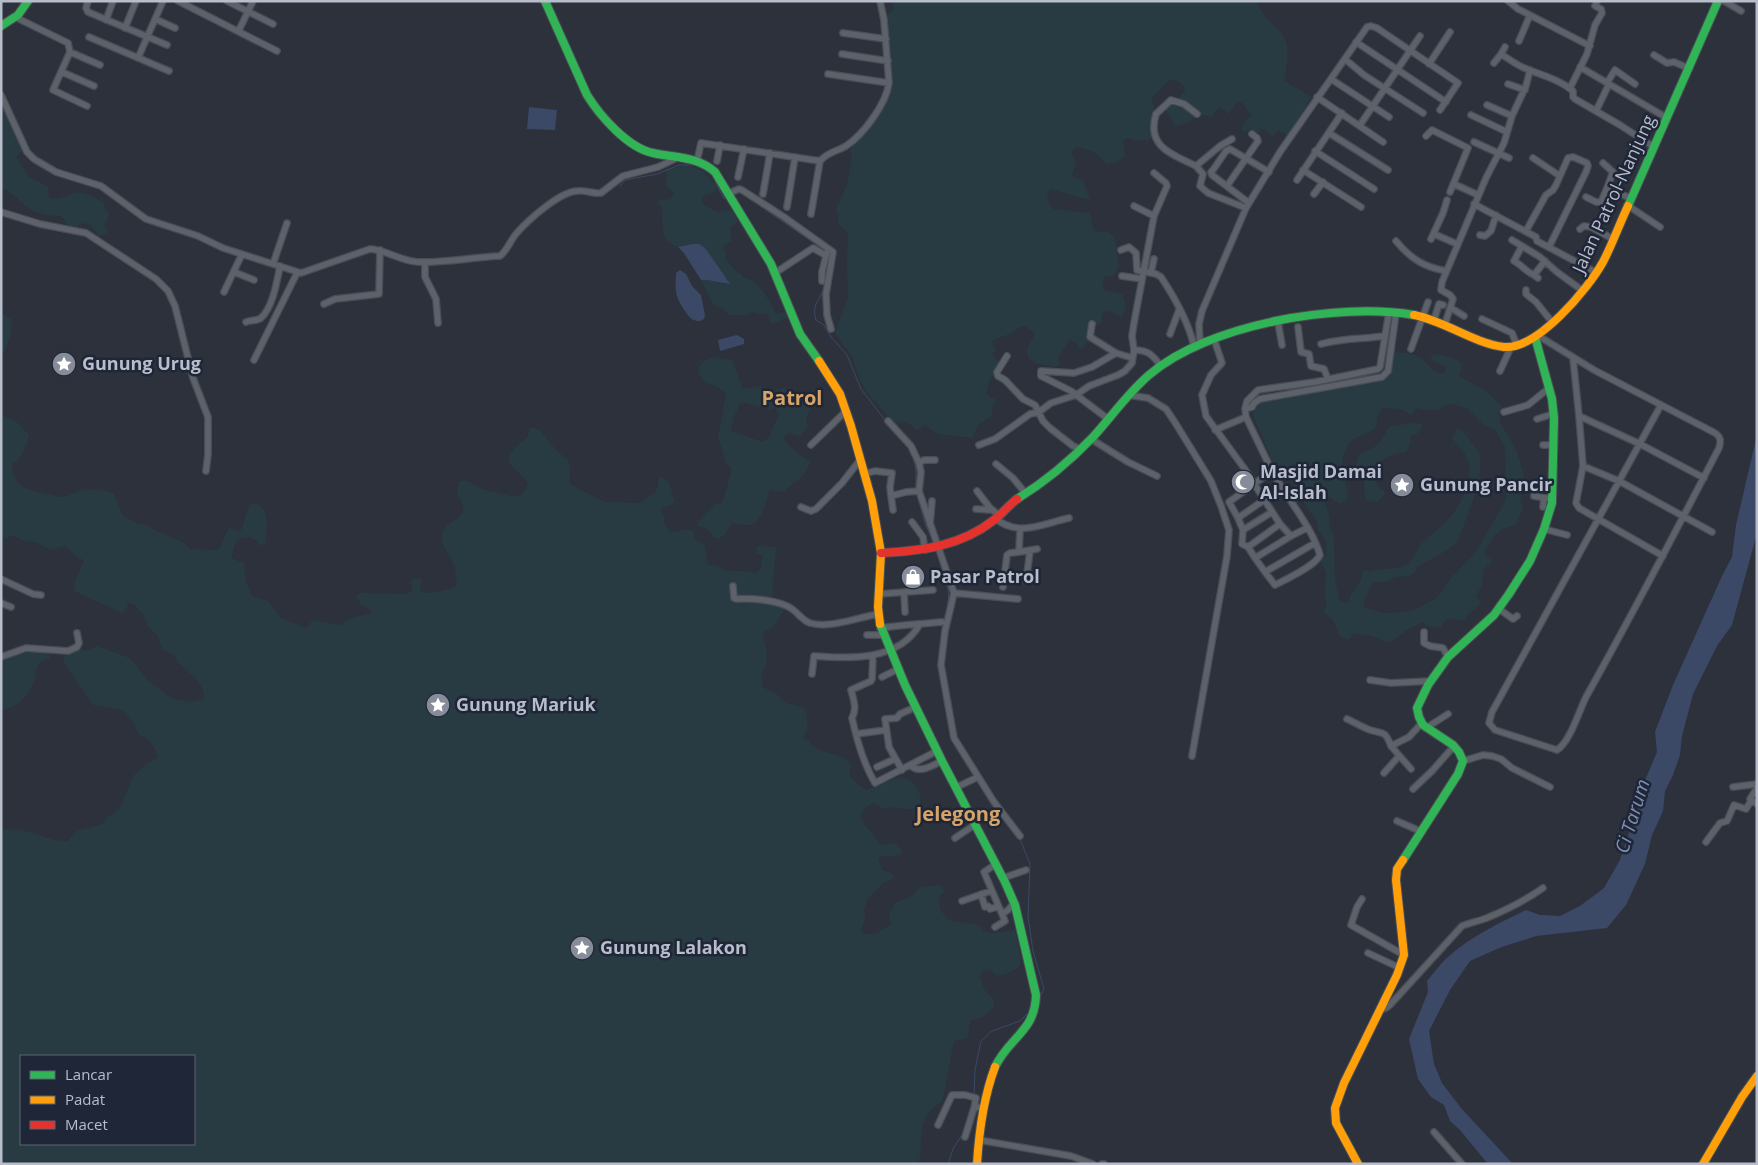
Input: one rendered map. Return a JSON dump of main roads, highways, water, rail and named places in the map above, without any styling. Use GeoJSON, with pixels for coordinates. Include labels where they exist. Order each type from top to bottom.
{"type":"FeatureCollection","features":[{"type":"Feature","properties":{"kind":"main road"},"geometry":{"type":"LineString","coordinates":[[1,26],[15,17],[28,1]]}},
{"type":"Feature","properties":{"kind":"main road"},"geometry":{"type":"LineString","coordinates":[[545,1],[587,95],[607,121],[636,148],[697,161],[707,165],[714,172],[766,255],[800,334],[834,381],[852,426],[872,501],[881,553],[879,594],[881,631],[936,752],[1004,878],[1014,903],[1036,995],[1036,1007],[1031,1022],[998,1060],[984,1104],[977,1164]]}},
{"type":"Feature","properties":{"kind":"main road","name":"Jalan Patrol-Nanjung"},"geometry":{"type":"LineString","coordinates":[[881,553],[934,549],[965,539],[997,517],[1011,503],[1061,468],[1091,439],[1128,395],[1160,365],[1197,345],[1225,335],[1278,322],[1341,312],[1375,310],[1434,320],[1495,344],[1514,346],[1536,336],[1583,291],[1597,273],[1718,1]]}},
{"type":"Feature","properties":{"kind":"main road"},"geometry":{"type":"LineString","coordinates":[[1358,1164],[1336,1124],[1336,1108],[1344,1083],[1400,968],[1404,955],[1396,872],[1420,831],[1458,774],[1463,761],[1459,751],[1454,746],[1424,726],[1417,708],[1420,698],[1448,656],[1499,609],[1527,567],[1544,528],[1553,445],[1553,414],[1549,388],[1536,336]]}},
{"type":"Feature","properties":{"kind":"main road"},"geometry":{"type":"LineString","coordinates":[[1703,1164],[1742,1097],[1757,1076]]}},
{"type":"Feature","properties":{"kind":"water"},"geometry":{"type":"Polygon","coordinates":[[[529,107],[557,110],[555,130],[527,129],[529,107]]]}},
{"type":"Feature","properties":{"kind":"water"},"geometry":{"type":"Polygon","coordinates":[[[699,244],[705,248],[730,284],[701,280],[678,247],[699,244]]]}},
{"type":"Feature","properties":{"kind":"water"},"geometry":{"type":"Polygon","coordinates":[[[680,270],[686,274],[692,286],[701,295],[705,315],[704,319],[700,321],[690,317],[678,299],[676,273],[680,270]]]}},
{"type":"Feature","properties":{"kind":"water"},"geometry":{"type":"Polygon","coordinates":[[[737,335],[744,339],[744,344],[720,351],[718,340],[737,335]]]}},
{"type":"Feature","properties":{"kind":"water"},"geometry":{"type":"Polygon","coordinates":[[[1757,435],[1757,533],[1732,625],[1717,646],[1693,694],[1682,736],[1680,755],[1665,791],[1663,811],[1652,835],[1645,864],[1626,905],[1607,928],[1536,936],[1499,948],[1470,961],[1450,990],[1429,1031],[1434,1064],[1442,1083],[1461,1108],[1513,1164],[1488,1164],[1460,1130],[1450,1121],[1444,1105],[1431,1097],[1418,1079],[1409,1039],[1428,992],[1427,981],[1442,963],[1457,950],[1495,925],[1526,910],[1540,915],[1560,916],[1580,906],[1604,888],[1620,860],[1643,785],[1657,752],[1655,732],[1673,685],[1732,557],[1736,525],[1757,435]]]}},
{"type":"Feature","properties":{"kind":"waterway"},"geometry":{"type":"LineString","coordinates":[[620,186],[625,180],[657,174],[679,165],[694,165]]}},
{"type":"Feature","properties":{"kind":"waterway"},"geometry":{"type":"LineString","coordinates":[[715,182],[725,199]]}},
{"type":"Feature","properties":{"kind":"waterway"},"geometry":{"type":"LineString","coordinates":[[747,197],[826,251]]}},
{"type":"Feature","properties":{"kind":"waterway"},"geometry":{"type":"LineString","coordinates":[[828,264],[824,287],[815,306],[816,320],[824,325],[831,337],[847,355],[861,389],[885,420]]}},
{"type":"Feature","properties":{"kind":"waterway"},"geometry":{"type":"LineString","coordinates":[[888,425],[897,435]]}},
{"type":"Feature","properties":{"kind":"waterway"},"geometry":{"type":"LineString","coordinates":[[902,440],[909,448]]}},
{"type":"Feature","properties":{"kind":"waterway"},"geometry":{"type":"LineString","coordinates":[[913,456],[916,470],[916,488]]}},
{"type":"Feature","properties":{"kind":"waterway"},"geometry":{"type":"LineString","coordinates":[[917,494],[925,523],[934,544]]}},
{"type":"Feature","properties":{"kind":"waterway"},"geometry":{"type":"LineString","coordinates":[[940,562],[949,593],[947,611]]}},
{"type":"Feature","properties":{"kind":"waterway"},"geometry":{"type":"LineString","coordinates":[[955,745],[973,774]]}},
{"type":"Feature","properties":{"kind":"waterway"},"geometry":{"type":"LineString","coordinates":[[978,782],[987,796]]}},
{"type":"Feature","properties":{"kind":"waterway"},"geometry":{"type":"LineString","coordinates":[[1020,839],[1030,864],[1028,917],[1033,951],[1044,989],[1041,995]]}},
{"type":"Feature","properties":{"kind":"waterway"},"geometry":{"type":"LineString","coordinates":[[974,1096],[975,1070],[981,1041],[992,1031],[1020,1021],[1029,1012]]}},
{"type":"Feature","properties":{"kind":"waterway"},"geometry":{"type":"LineString","coordinates":[[948,1164],[953,1149],[963,1133]]}},
{"type":"Feature","properties":{"kind":"place","name":"Gunung Urug"},"geometry":{"type":"Point","coordinates":[64,364]}},
{"type":"Feature","properties":{"kind":"place","name":"Masjid Damai Al-Islah"},"geometry":{"type":"Point","coordinates":[1243,482]}},
{"type":"Feature","properties":{"kind":"place","name":"Gunung Pancir"},"geometry":{"type":"Point","coordinates":[1402,485]}},
{"type":"Feature","properties":{"kind":"place","name":"Pasar Patrol"},"geometry":{"type":"Point","coordinates":[913,577]}},
{"type":"Feature","properties":{"kind":"place","name":"Gunung Mariuk"},"geometry":{"type":"Point","coordinates":[438,705]}},
{"type":"Feature","properties":{"kind":"place","name":"Gunung Lalakon"},"geometry":{"type":"Point","coordinates":[582,948]}},
{"type":"Feature","properties":{"kind":"district","name":"Patrol"},"geometry":{"type":"Point","coordinates":[792,398]}},
{"type":"Feature","properties":{"kind":"district","name":"Jelegong"},"geometry":{"type":"Point","coordinates":[958,814]}},
{"type":"Feature","properties":{"kind":"water label","name":"Ci Tarum"},"geometry":{"type":"Point","coordinates":[1632,816]}}]}
